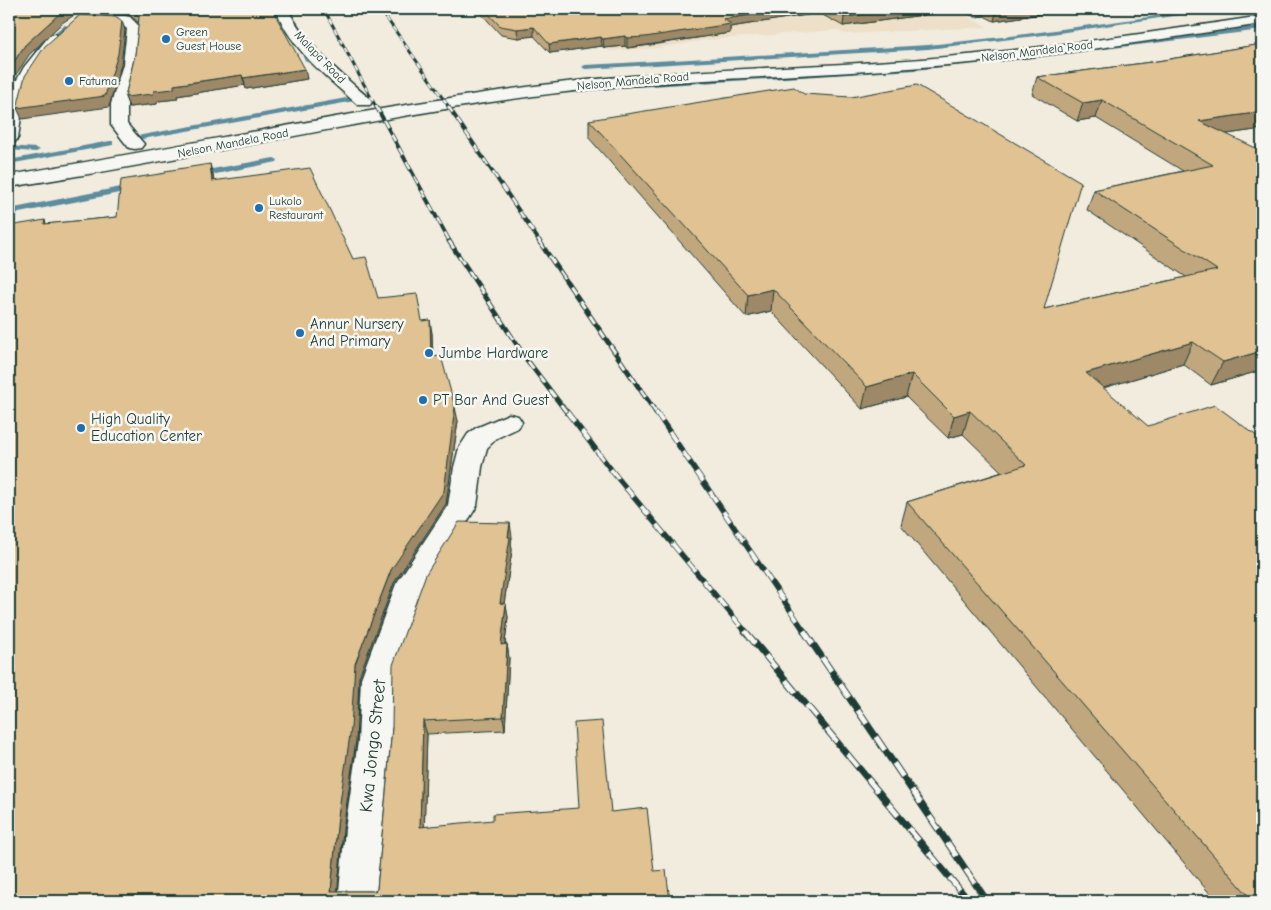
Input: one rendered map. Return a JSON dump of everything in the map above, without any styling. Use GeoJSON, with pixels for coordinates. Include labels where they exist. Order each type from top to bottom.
{"type":"FeatureCollection","features":[{"type":"Feature","properties":{"kind":"main road"},"geometry":{"type":"LineString","coordinates":[[9,138],[16,95],[28,72],[51,42],[74,23],[96,9]]}},
{"type":"Feature","properties":{"kind":"main road","name":"Malapa Road"},"geometry":{"type":"LineString","coordinates":[[282,9],[300,41],[364,102]]}},
{"type":"Feature","properties":{"kind":"main road"},"geometry":{"type":"LineString","coordinates":[[74,23],[125,20],[134,28],[130,64],[119,104],[119,125],[135,144]]}},
{"type":"Feature","properties":{"kind":"main road","name":"Nelson Mandela Road"},"geometry":{"type":"LineString","coordinates":[[9,182],[491,96],[664,78],[860,67],[990,57],[1262,20]]}},
{"type":"Feature","properties":{"kind":"main road","name":"Nelson Mandela Road"},"geometry":{"type":"LineString","coordinates":[[9,167],[381,99]]}},
{"type":"Feature","properties":{"kind":"main road","name":"Kwa Jongo Street"},"geometry":{"type":"LineString","coordinates":[[359,901],[365,829],[376,741],[378,678],[412,584],[462,506],[466,492],[465,484],[471,454],[476,443],[484,434],[509,422]]}},
{"type":"Feature","properties":{"kind":"shaded area"},"geometry":{"type":"Polygon","coordinates":[[[796,9],[953,9],[988,27],[845,34],[837,30],[706,40],[658,48],[609,51],[600,38],[796,9]]]}},
{"type":"Feature","properties":{"kind":"building"},"geometry":{"type":"Polygon","coordinates":[[[9,9],[67,9],[25,45],[9,69],[9,9]]]}},
{"type":"Feature","properties":{"kind":"building"},"geometry":{"type":"Polygon","coordinates":[[[130,9],[272,9],[305,69],[243,78],[242,75],[174,85],[174,89],[154,91],[153,94],[125,97],[135,55],[139,17],[130,9]]]}},
{"type":"Feature","properties":{"kind":"building"},"geometry":{"type":"Polygon","coordinates":[[[484,9],[790,9],[723,19],[731,24],[645,37],[627,38],[625,36],[603,39],[601,37],[549,44],[534,27],[517,29],[500,26],[484,9]]]}},
{"type":"Feature","properties":{"kind":"building"},"geometry":{"type":"Polygon","coordinates":[[[828,9],[905,9],[844,17],[828,9]]]}},
{"type":"Feature","properties":{"kind":"building"},"geometry":{"type":"Polygon","coordinates":[[[988,9],[1019,9],[996,12],[988,9]]]}},
{"type":"Feature","properties":{"kind":"building"},"geometry":{"type":"Polygon","coordinates":[[[80,15],[117,17],[122,21],[118,54],[105,96],[17,108],[25,76],[45,46],[80,15]]]}},
{"type":"Feature","properties":{"kind":"building"},"geometry":{"type":"Polygon","coordinates":[[[1262,44],[1262,112],[1199,121],[1262,151],[1262,351],[1223,362],[1193,342],[1086,373],[1148,426],[1215,405],[1262,440],[1262,901],[1253,901],[907,502],[1026,465],[970,411],[954,416],[912,374],[867,387],[773,289],[748,295],[589,120],[794,87],[804,94],[851,97],[917,85],[1081,182],[1044,309],[1217,270],[1094,190],[1213,165],[1102,100],[1083,103],[1037,77],[1151,62],[1262,44]]]}},
{"type":"Feature","properties":{"kind":"building"},"geometry":{"type":"Polygon","coordinates":[[[210,164],[212,181],[310,168],[353,259],[366,257],[378,298],[417,294],[422,321],[430,320],[431,357],[441,356],[455,407],[444,491],[391,570],[355,664],[351,728],[338,816],[331,891],[375,891],[377,889],[392,728],[393,665],[426,574],[459,522],[510,523],[508,537],[510,537],[500,603],[506,604],[501,645],[507,644],[503,717],[423,721],[420,827],[493,820],[493,814],[579,808],[574,723],[602,721],[611,812],[647,808],[654,871],[666,870],[670,901],[373,901],[373,897],[303,901],[9,901],[9,226],[45,220],[44,224],[117,217],[121,180],[210,164]]]}},
{"type":"Feature","properties":{"kind":"waterway"},"geometry":{"type":"LineString","coordinates":[[91,13],[99,9]]}},
{"type":"Feature","properties":{"kind":"waterway"},"geometry":{"type":"LineString","coordinates":[[585,67],[928,47],[970,43],[1217,9]]}},
{"type":"Feature","properties":{"kind":"waterway"},"geometry":{"type":"LineString","coordinates":[[31,66],[38,54],[36,51],[66,26]]}},
{"type":"Feature","properties":{"kind":"waterway"},"geometry":{"type":"LineString","coordinates":[[1088,49],[1262,28]]}},
{"type":"Feature","properties":{"kind":"waterway"},"geometry":{"type":"LineString","coordinates":[[298,42],[307,60],[325,69]]}},
{"type":"Feature","properties":{"kind":"waterway"},"geometry":{"type":"LineString","coordinates":[[635,85],[957,64]]}},
{"type":"Feature","properties":{"kind":"waterway"},"geometry":{"type":"LineString","coordinates":[[131,139],[352,99]]}},
{"type":"Feature","properties":{"kind":"waterway"},"geometry":{"type":"LineString","coordinates":[[9,162],[110,143]]}},
{"type":"Feature","properties":{"kind":"waterway"},"geometry":{"type":"LineString","coordinates":[[9,148],[36,150],[34,150]]}},
{"type":"Feature","properties":{"kind":"waterway"},"geometry":{"type":"LineString","coordinates":[[195,175],[274,160]]}},
{"type":"Feature","properties":{"kind":"waterway"},"geometry":{"type":"LineString","coordinates":[[9,212],[136,187]]}},
{"type":"Feature","properties":{"kind":"railway"},"geometry":{"type":"LineString","coordinates":[[324,9],[376,107]]}},
{"type":"Feature","properties":{"kind":"railway"},"geometry":{"type":"LineString","coordinates":[[380,9],[449,107]]}},
{"type":"Feature","properties":{"kind":"railway"},"geometry":{"type":"LineString","coordinates":[[376,106],[450,242]]}},
{"type":"Feature","properties":{"kind":"railway"},"geometry":{"type":"LineString","coordinates":[[448,106],[540,242]]}},
{"type":"Feature","properties":{"kind":"railway"},"geometry":{"type":"LineString","coordinates":[[449,241],[527,360],[568,414]]}},
{"type":"Feature","properties":{"kind":"railway"},"geometry":{"type":"LineString","coordinates":[[539,241],[657,414]]}},
{"type":"Feature","properties":{"kind":"railway"},"geometry":{"type":"LineString","coordinates":[[567,412],[616,476],[746,632]]}},
{"type":"Feature","properties":{"kind":"railway"},"geometry":{"type":"LineString","coordinates":[[656,412],[805,632]]}},
{"type":"Feature","properties":{"kind":"railway"},"geometry":{"type":"LineString","coordinates":[[745,631],[969,901]]}},
{"type":"Feature","properties":{"kind":"railway"},"geometry":{"type":"LineString","coordinates":[[804,631],[987,901]]}},
{"type":"Feature","properties":{"kind":"place","name":"Green Guest House"},"geometry":{"type":"Point","coordinates":[166,39]}},
{"type":"Feature","properties":{"kind":"place","name":"Fatuma"},"geometry":{"type":"Point","coordinates":[69,81]}},
{"type":"Feature","properties":{"kind":"place","name":"Lukolo Restaurant"},"geometry":{"type":"Point","coordinates":[259,208]}},
{"type":"Feature","properties":{"kind":"place","name":"Annur Nursery And Primary"},"geometry":{"type":"Point","coordinates":[300,333]}},
{"type":"Feature","properties":{"kind":"place","name":"Jumbe Hardware"},"geometry":{"type":"Point","coordinates":[429,353]}},
{"type":"Feature","properties":{"kind":"place","name":"PT Bar And Guest"},"geometry":{"type":"Point","coordinates":[423,400]}},
{"type":"Feature","properties":{"kind":"place","name":"High Quality Education Center"},"geometry":{"type":"Point","coordinates":[81,428]}}]}
